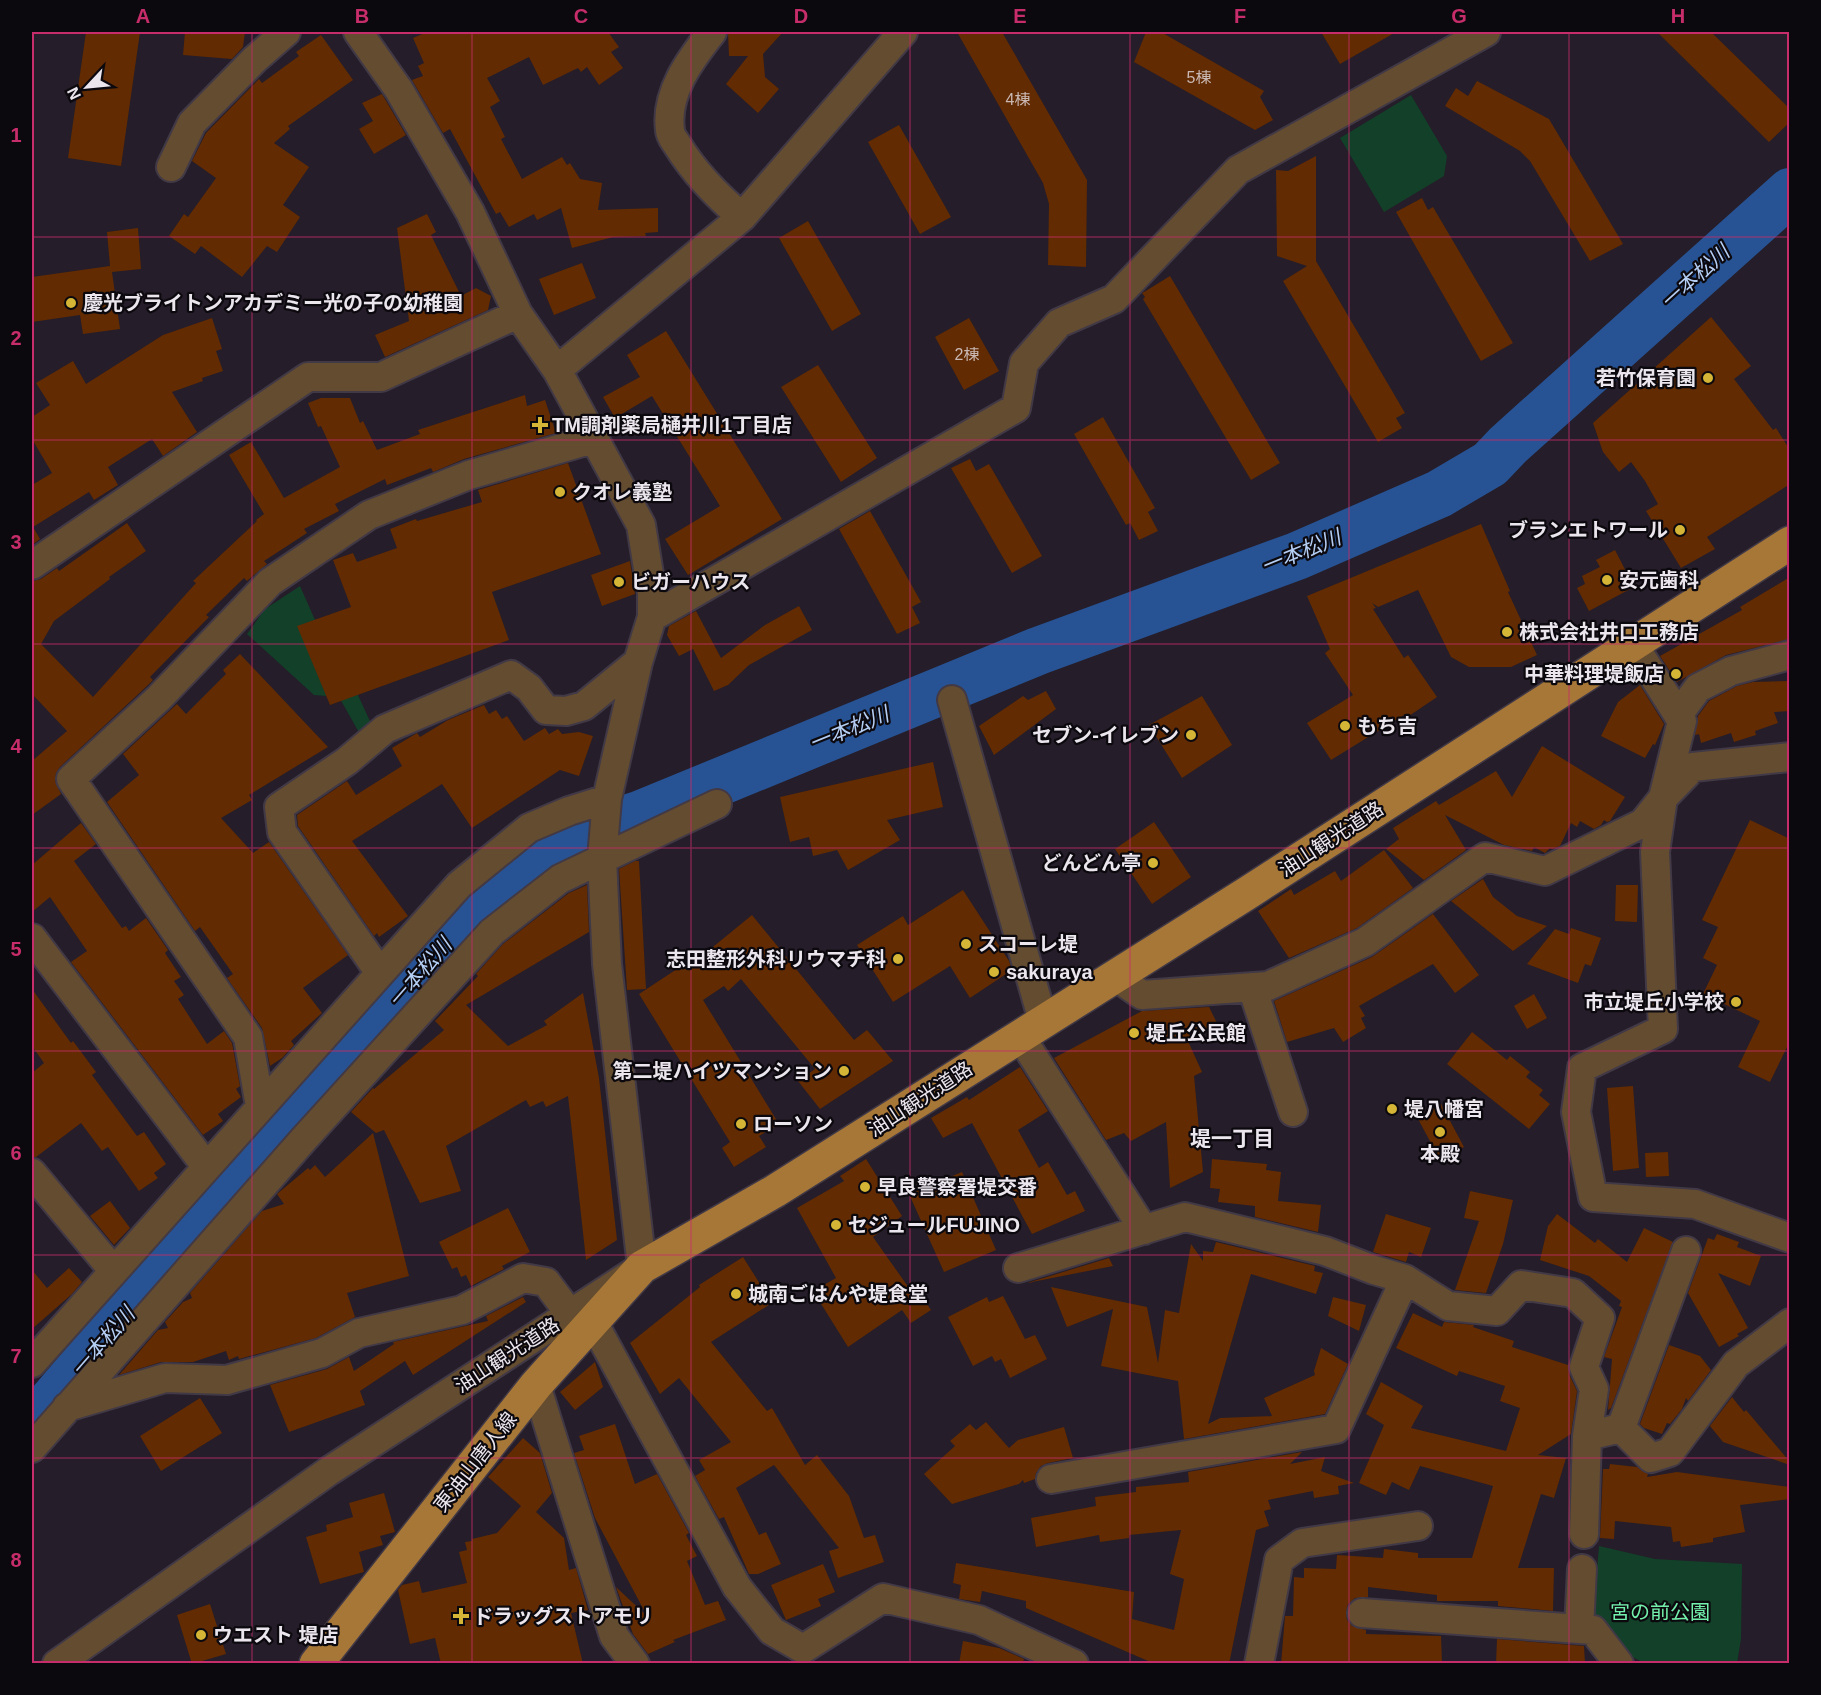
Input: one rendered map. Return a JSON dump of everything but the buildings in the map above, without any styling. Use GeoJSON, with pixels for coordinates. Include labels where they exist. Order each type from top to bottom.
{"type":"FeatureCollection","features":[{"type":"Feature","properties":{"kind":"main road","name":"油山観光道路"},"geometry":{"type":"LineString","coordinates":[[642,1267],[775,1191],[1790,543]]}},
{"type":"Feature","properties":{"kind":"main road","name":"東油山唐人線"},"geometry":{"type":"LineString","coordinates":[[316,1664],[536,1385],[581,1318],[642,1267]]}},
{"type":"Feature","properties":{"kind":"street"},"geometry":{"type":"LineString","coordinates":[[171,167],[192,123],[254,60],[286,32]]}},
{"type":"Feature","properties":{"kind":"street"},"geometry":{"type":"LineString","coordinates":[[358,32],[399,90],[470,212],[518,314],[557,370],[640,525],[652,593],[652,617],[638,662],[606,806],[602,853],[607,964],[642,1267]]}},
{"type":"Feature","properties":{"kind":"street"},"geometry":{"type":"LineString","coordinates":[[712,32],[695,54],[672,95],[669,133],[691,166],[711,190],[742,217]]}},
{"type":"Feature","properties":{"kind":"street"},"geometry":{"type":"LineString","coordinates":[[557,370],[742,217],[903,32]]}},
{"type":"Feature","properties":{"kind":"street"},"geometry":{"type":"LineString","coordinates":[[652,617],[1016,408],[1024,363],[1059,323],[1114,299],[1238,170],[1486,32]]}},
{"type":"Feature","properties":{"kind":"street"},"geometry":{"type":"LineString","coordinates":[[32,565],[308,377],[381,377],[518,314]]}},
{"type":"Feature","properties":{"kind":"street"},"geometry":{"type":"LineString","coordinates":[[260,1106],[249,1037],[71,779],[159,698],[270,582],[369,515],[469,475],[593,439]]}},
{"type":"Feature","properties":{"kind":"street"},"geometry":{"type":"LineString","coordinates":[[1633,644],[1682,721],[1663,798],[1655,852],[1663,1029],[1582,1068],[1576,1112],[1593,1197],[1695,1204],[1790,1238]]}},
{"type":"Feature","properties":{"kind":"street"},"geometry":{"type":"LineString","coordinates":[[1678,715],[1698,688],[1731,671],[1790,655]]}},
{"type":"Feature","properties":{"kind":"street"},"geometry":{"type":"LineString","coordinates":[[380,973],[282,832],[279,807],[347,761],[385,729],[491,683],[511,675],[529,688],[546,710],[566,711],[584,706],[638,662]]}},
{"type":"Feature","properties":{"kind":"street"},"geometry":{"type":"LineString","coordinates":[[952,700],[1031,1028],[1144,1230]]}},
{"type":"Feature","properties":{"kind":"street"},"geometry":{"type":"LineString","coordinates":[[1115,976],[1142,995],[1268,986],[1365,942],[1485,857],[1545,871],[1643,823],[1693,767],[1790,757]]}},
{"type":"Feature","properties":{"kind":"street"},"geometry":{"type":"LineString","coordinates":[[32,1448],[326,1114],[492,932],[560,879],[602,853],[717,804]]}},
{"type":"Feature","properties":{"kind":"street"},"geometry":{"type":"LineString","coordinates":[[32,1362],[459,885],[529,828],[569,811],[606,806]]}},
{"type":"Feature","properties":{"kind":"street"},"geometry":{"type":"LineString","coordinates":[[32,938],[206,1167]]}},
{"type":"Feature","properties":{"kind":"street"},"geometry":{"type":"LineString","coordinates":[[1252,987],[1293,1113]]}},
{"type":"Feature","properties":{"kind":"street"},"geometry":{"type":"LineString","coordinates":[[32,1173],[113,1270]]}},
{"type":"Feature","properties":{"kind":"street"},"geometry":{"type":"LineString","coordinates":[[1018,1268],[1185,1217],[1325,1251],[1405,1279],[1448,1306],[1497,1311],[1521,1285],[1574,1293],[1600,1318],[1584,1367],[1594,1389],[1587,1436],[1584,1534]]}},
{"type":"Feature","properties":{"kind":"street"},"geometry":{"type":"LineString","coordinates":[[1621,1428],[1686,1251]]}},
{"type":"Feature","properties":{"kind":"street"},"geometry":{"type":"LineString","coordinates":[[67,1407],[165,1378],[227,1380],[322,1353],[359,1333],[462,1311],[523,1278],[546,1282],[581,1318],[737,1587],[772,1631],[803,1648],[883,1598],[979,1620],[1074,1664]]}},
{"type":"Feature","properties":{"kind":"street"},"geometry":{"type":"LineString","coordinates":[[1051,1479],[1336,1429],[1405,1279]]}},
{"type":"Feature","properties":{"kind":"street","name":"油山観光道路"},"geometry":{"type":"LineString","coordinates":[[57,1664],[329,1471],[581,1318]]}},
{"type":"Feature","properties":{"kind":"street"},"geometry":{"type":"LineString","coordinates":[[1621,1428],[1651,1458],[1670,1452],[1736,1364],[1790,1323]]}},
{"type":"Feature","properties":{"kind":"street"},"geometry":{"type":"LineString","coordinates":[[536,1385],[614,1636],[635,1664]]}},
{"type":"Feature","properties":{"kind":"street"},"geometry":{"type":"LineString","coordinates":[[1587,1436],[1621,1428]]}},
{"type":"Feature","properties":{"kind":"street"},"geometry":{"type":"LineString","coordinates":[[1259,1664],[1279,1560],[1302,1543],[1418,1526]]}},
{"type":"Feature","properties":{"kind":"street"},"geometry":{"type":"LineString","coordinates":[[1580,1629],[1582,1569]]}},
{"type":"Feature","properties":{"kind":"street"},"geometry":{"type":"LineString","coordinates":[[1362,1613],[1593,1630],[1619,1664]]}},
{"type":"Feature","properties":{"kind":"green space"},"geometry":{"type":"Polygon","coordinates":[[[1411,95],[1447,156],[1444,176],[1384,212],[1340,138],[1411,95]]]}},
{"type":"Feature","properties":{"kind":"green space"},"geometry":{"type":"Polygon","coordinates":[[[300,586],[334,663],[347,671],[374,730],[361,736],[339,697],[314,695],[247,634],[265,609],[300,586]]]}},
{"type":"Feature","properties":{"kind":"green space","name":"宮の前公園"},"geometry":{"type":"Polygon","coordinates":[[[1599,1546],[1655,1559],[1742,1564],[1741,1639],[1737,1663],[1644,1663],[1621,1651],[1593,1620],[1599,1546]]]}},
{"type":"Feature","properties":{"kind":"waterway","name":"一本松川"},"geometry":{"type":"LineString","coordinates":[[32,1425],[500,880],[582,833],[639,815],[1038,651],[1297,556],[1439,494],[1490,464],[1508,445],[1790,192]]}},
{"type":"Feature","properties":{"kind":"place","name":"慶光ブライトンアカデミー光の子の幼稚園"},"geometry":{"type":"Point","coordinates":[71,303]}},
{"type":"Feature","properties":{"kind":"place","name":"若竹保育園"},"geometry":{"type":"Point","coordinates":[1708,378]}},
{"type":"Feature","properties":{"kind":"place","name":"TM調剤薬局樋井川1丁目店"},"geometry":{"type":"Point","coordinates":[540,425]}},
{"type":"Feature","properties":{"kind":"place","name":"クオレ義塾"},"geometry":{"type":"Point","coordinates":[560,492]}},
{"type":"Feature","properties":{"kind":"place","name":"ブランエトワール"},"geometry":{"type":"Point","coordinates":[1680,530]}},
{"type":"Feature","properties":{"kind":"place","name":"安元歯科"},"geometry":{"type":"Point","coordinates":[1607,580]}},
{"type":"Feature","properties":{"kind":"place","name":"ビガーハウス"},"geometry":{"type":"Point","coordinates":[619,582]}},
{"type":"Feature","properties":{"kind":"place","name":"株式会社井口工務店"},"geometry":{"type":"Point","coordinates":[1507,632]}},
{"type":"Feature","properties":{"kind":"place","name":"中華料理堤飯店"},"geometry":{"type":"Point","coordinates":[1676,674]}},
{"type":"Feature","properties":{"kind":"place","name":"もち吉"},"geometry":{"type":"Point","coordinates":[1345,726]}},
{"type":"Feature","properties":{"kind":"place","name":"セブン-イレブン"},"geometry":{"type":"Point","coordinates":[1191,735]}},
{"type":"Feature","properties":{"kind":"place","name":"どんどん亭"},"geometry":{"type":"Point","coordinates":[1153,863]}},
{"type":"Feature","properties":{"kind":"place","name":"スコーレ堤"},"geometry":{"type":"Point","coordinates":[966,944]}},
{"type":"Feature","properties":{"kind":"place","name":"志田整形外科リウマチ科"},"geometry":{"type":"Point","coordinates":[898,959]}},
{"type":"Feature","properties":{"kind":"place","name":"sakuraya"},"geometry":{"type":"Point","coordinates":[994,972]}},
{"type":"Feature","properties":{"kind":"place","name":"市立堤丘小学校"},"geometry":{"type":"Point","coordinates":[1736,1002]}},
{"type":"Feature","properties":{"kind":"place","name":"堤丘公民館"},"geometry":{"type":"Point","coordinates":[1134,1033]}},
{"type":"Feature","properties":{"kind":"place","name":"第二堤ハイツマンション"},"geometry":{"type":"Point","coordinates":[844,1071]}},
{"type":"Feature","properties":{"kind":"place","name":"堤八幡宮"},"geometry":{"type":"Point","coordinates":[1392,1109]}},
{"type":"Feature","properties":{"kind":"place","name":"ローソン"},"geometry":{"type":"Point","coordinates":[741,1124]}},
{"type":"Feature","properties":{"kind":"place","name":"本殿"},"geometry":{"type":"Point","coordinates":[1440,1132]}},
{"type":"Feature","properties":{"kind":"place","name":"早良警察署堤交番"},"geometry":{"type":"Point","coordinates":[865,1187]}},
{"type":"Feature","properties":{"kind":"place","name":"セジュールFUJINO"},"geometry":{"type":"Point","coordinates":[836,1225]}},
{"type":"Feature","properties":{"kind":"place","name":"城南ごはんや堤食堂"},"geometry":{"type":"Point","coordinates":[736,1294]}},
{"type":"Feature","properties":{"kind":"place","name":"ドラッグストアモリ"},"geometry":{"type":"Point","coordinates":[461,1616]}},
{"type":"Feature","properties":{"kind":"place","name":"ウエスト 堤店"},"geometry":{"type":"Point","coordinates":[201,1635]}},
{"type":"Feature","properties":{"kind":"district","name":"堤一丁目"},"geometry":{"type":"Point","coordinates":[1232,1139]}}]}
